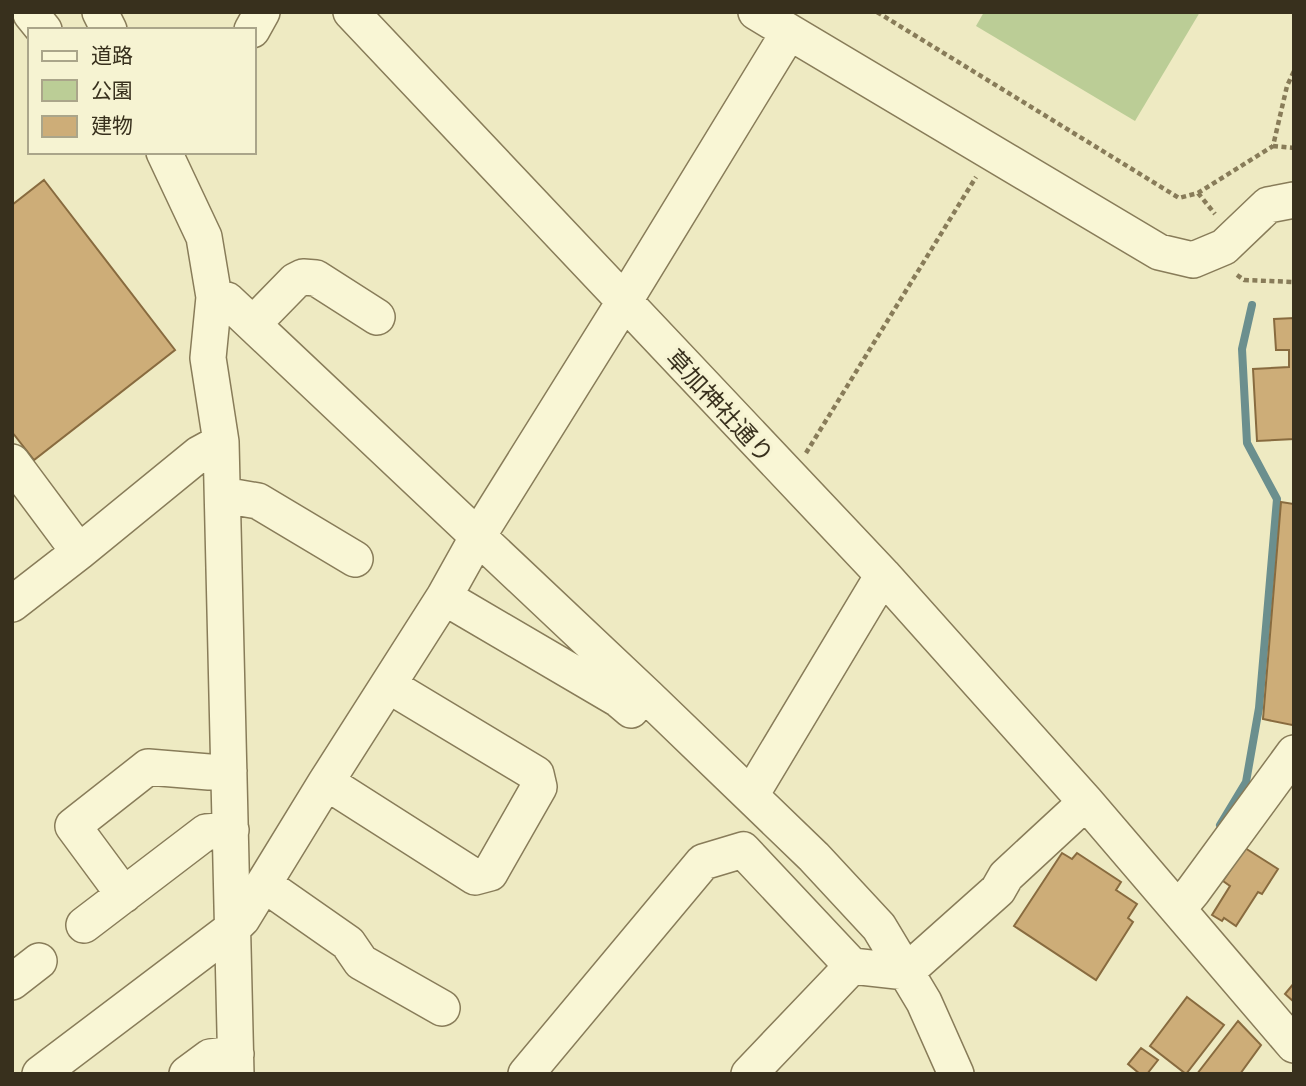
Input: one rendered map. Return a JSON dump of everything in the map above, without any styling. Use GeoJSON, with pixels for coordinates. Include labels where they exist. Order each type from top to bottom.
{"type":"FeatureCollection","features":[{"type":"Feature","properties":{"kind":"street"},"geometry":{"type":"LineString","coordinates":[[100,12],[107,28]]}},
{"type":"Feature","properties":{"kind":"street"},"geometry":{"type":"LineString","coordinates":[[253,28],[262,12]]}},
{"type":"Feature","properties":{"kind":"street","name":"草加神社通り"},"geometry":{"type":"LineString","coordinates":[[351,12],[883,575],[1086,802],[1294,1045]]}},
{"type":"Feature","properties":{"kind":"street"},"geometry":{"type":"LineString","coordinates":[[756,12],[1159,252],[1193,260],[1224,247],[1268,205],[1294,200]]}},
{"type":"Feature","properties":{"kind":"street"},"geometry":{"type":"LineString","coordinates":[[40,1074],[242,919],[444,597],[478,536],[789,32]]}},
{"type":"Feature","properties":{"kind":"street"},"geometry":{"type":"LineString","coordinates":[[165,154],[204,237],[214,297],[208,358],[221,442],[223,495],[236,1064],[210,1057],[187,1074]]}},
{"type":"Feature","properties":{"kind":"street"},"geometry":{"type":"LineString","coordinates":[[253,324],[295,281],[303,277],[316,278],[377,317]]}},
{"type":"Feature","properties":{"kind":"street"},"geometry":{"type":"LineString","coordinates":[[214,297],[227,300],[253,324],[814,857],[879,927],[924,1002],[957,1074]]}},
{"type":"Feature","properties":{"kind":"street"},"geometry":{"type":"LineString","coordinates":[[12,604],[199,454],[221,442]]}},
{"type":"Feature","properties":{"kind":"street"},"geometry":{"type":"LineString","coordinates":[[12,462],[79,552]]}},
{"type":"Feature","properties":{"kind":"street"},"geometry":{"type":"LineString","coordinates":[[223,495],[258,501],[355,559]]}},
{"type":"Feature","properties":{"kind":"street"},"geometry":{"type":"LineString","coordinates":[[751,795],[883,575]]}},
{"type":"Feature","properties":{"kind":"street"},"geometry":{"type":"LineString","coordinates":[[444,597],[610,704]]}},
{"type":"Feature","properties":{"kind":"street"},"geometry":{"type":"LineString","coordinates":[[326,782],[475,877],[489,873],[539,788],[536,774],[388,685]]}},
{"type":"Feature","properties":{"kind":"street"},"geometry":{"type":"LineString","coordinates":[[1178,909],[1294,753]]}},
{"type":"Feature","properties":{"kind":"street"},"geometry":{"type":"LineString","coordinates":[[124,894],[73,826],[148,767],[229,771]]}},
{"type":"Feature","properties":{"kind":"street"},"geometry":{"type":"LineString","coordinates":[[526,1074],[703,862],[743,849],[852,966],[906,972],[998,890],[1006,876],[1086,802]]}},
{"type":"Feature","properties":{"kind":"street"},"geometry":{"type":"LineString","coordinates":[[84,925],[206,832],[231,830]]}},
{"type":"Feature","properties":{"kind":"street"},"geometry":{"type":"LineString","coordinates":[[265,885],[348,943],[361,962],[442,1008]]}},
{"type":"Feature","properties":{"kind":"street"},"geometry":{"type":"LineString","coordinates":[[750,1074],[852,966]]}},
{"type":"Feature","properties":{"kind":"path"},"geometry":{"type":"LineString","coordinates":[[877,12],[1179,198],[1198,193],[1273,146],[1294,148]]}},
{"type":"Feature","properties":{"kind":"path"},"geometry":{"type":"LineString","coordinates":[[1273,146],[1287,86],[1294,71]]}},
{"type":"Feature","properties":{"kind":"path"},"geometry":{"type":"LineString","coordinates":[[787,474],[804,457],[991,152]]}},
{"type":"Feature","properties":{"kind":"path"},"geometry":{"type":"LineString","coordinates":[[1198,193],[1202,200]]}},
{"type":"Feature","properties":{"kind":"path"},"geometry":{"type":"LineString","coordinates":[[1217,250],[1228,267],[1244,280],[1294,282]]}},
{"type":"Feature","properties":{"kind":"green space"},"geometry":{"type":"Polygon","coordinates":[[[984,12],[1200,12],[1135,121],[976,26],[984,12]]]}},
{"type":"Feature","properties":{"kind":"building"},"geometry":{"type":"Polygon","coordinates":[[[44,180],[175,350],[34,460],[12,432],[12,205],[44,180]]]}},
{"type":"Feature","properties":{"kind":"building"},"geometry":{"type":"Polygon","coordinates":[[[1294,318],[1294,439],[1257,441],[1253,369],[1289,367],[1289,350],[1276,350],[1274,319],[1294,318]]]}},
{"type":"Feature","properties":{"kind":"building"},"geometry":{"type":"Polygon","coordinates":[[[1281,502],[1294,504],[1292,725],[1263,719],[1281,502]]]}},
{"type":"Feature","properties":{"kind":"building"},"geometry":{"type":"Polygon","coordinates":[[[1245,848],[1278,869],[1262,894],[1258,892],[1236,926],[1224,918],[1222,921],[1212,915],[1230,886],[1223,881],[1245,848]]]}},
{"type":"Feature","properties":{"kind":"building"},"geometry":{"type":"Polygon","coordinates":[[[1062,853],[1072,859],[1077,853],[1121,882],[1116,890],[1137,904],[1128,918],[1133,922],[1096,980],[1014,926],[1062,853]]]}},
{"type":"Feature","properties":{"kind":"building"},"geometry":{"type":"Polygon","coordinates":[[[1294,983],[1294,1002],[1285,994],[1294,983]]]}},
{"type":"Feature","properties":{"kind":"building"},"geometry":{"type":"Polygon","coordinates":[[[1187,997],[1224,1025],[1186,1074],[1150,1046],[1187,997]]]}},
{"type":"Feature","properties":{"kind":"building"},"geometry":{"type":"Polygon","coordinates":[[[1238,1021],[1261,1045],[1240,1074],[1197,1074],[1238,1021]]]}},
{"type":"Feature","properties":{"kind":"building"},"geometry":{"type":"Polygon","coordinates":[[[1141,1048],[1158,1060],[1147,1074],[1140,1074],[1128,1064],[1141,1048]]]}},
{"type":"Feature","properties":{"kind":"waterway"},"geometry":{"type":"LineString","coordinates":[[1220,825],[1246,782],[1259,708],[1277,499],[1247,443],[1242,349],[1252,305]]}}]}
